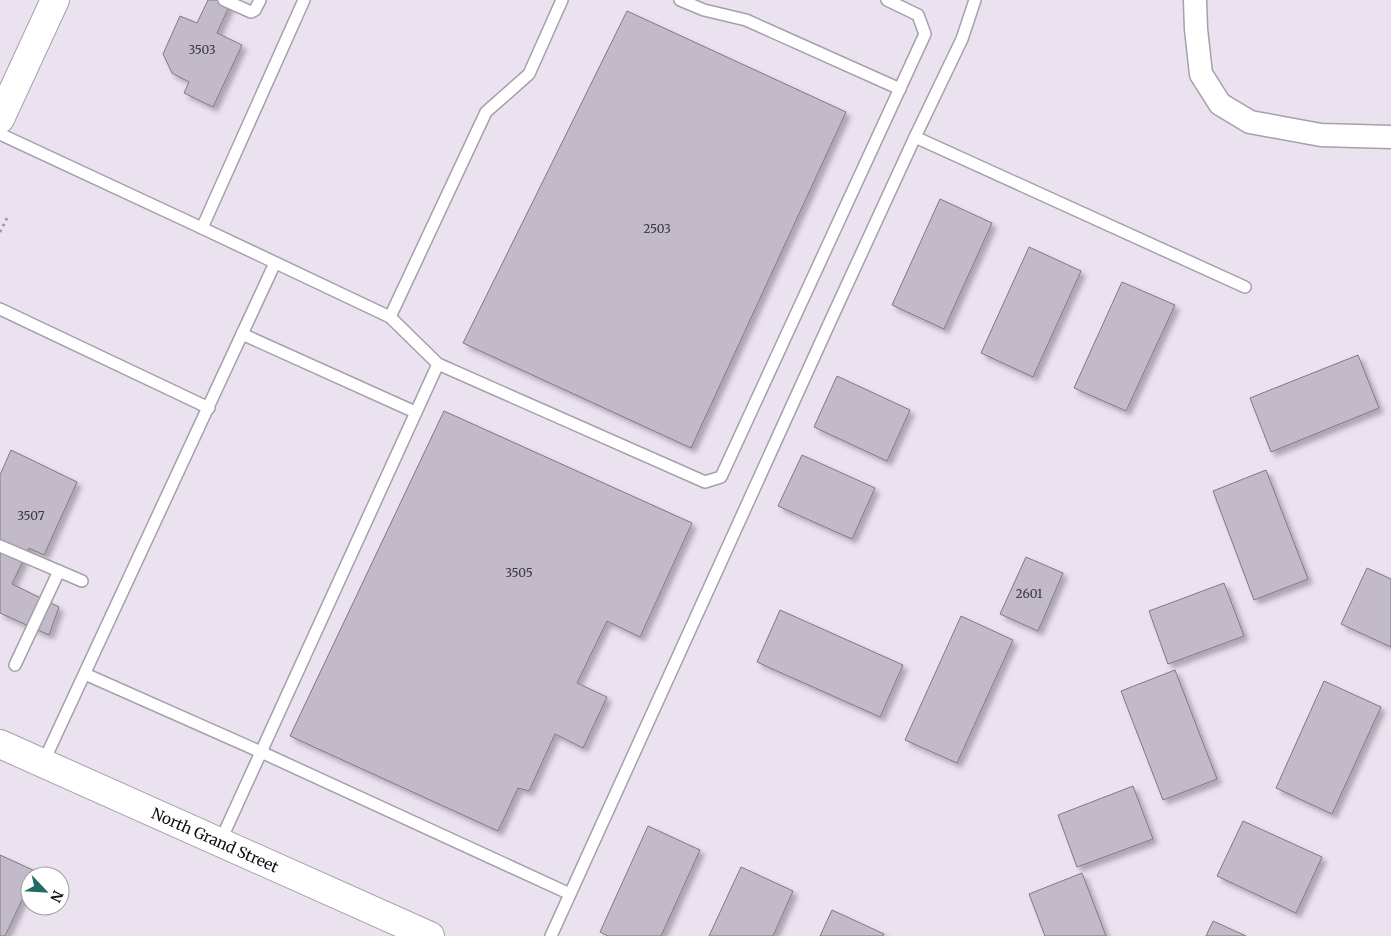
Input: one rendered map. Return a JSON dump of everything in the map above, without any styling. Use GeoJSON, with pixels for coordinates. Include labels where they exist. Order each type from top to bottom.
{"type":"FeatureCollection","features":[{"type":"Feature","properties":{"kind":"main road"},"geometry":{"type":"LineString","coordinates":[[0,119],[56,0]]}},
{"type":"Feature","properties":{"kind":"main road","name":"North Grand Street"},"geometry":{"type":"LineString","coordinates":[[0,744],[430,936]]}},
{"type":"Feature","properties":{"kind":"street"},"geometry":{"type":"LineString","coordinates":[[1195,0],[1201,74],[1220,104],[1250,122],[1321,135],[1391,137]]}},
{"type":"Feature","properties":{"kind":"lane"},"geometry":{"type":"LineString","coordinates":[[224,0],[251,12],[255,10],[260,0]]}},
{"type":"Feature","properties":{"kind":"lane"},"geometry":{"type":"LineString","coordinates":[[202,228],[304,0]]}},
{"type":"Feature","properties":{"kind":"lane"},"geometry":{"type":"LineString","coordinates":[[390,317],[486,112],[529,74],[562,0]]}},
{"type":"Feature","properties":{"kind":"lane"},"geometry":{"type":"LineString","coordinates":[[680,0],[704,10],[746,20],[900,90]]}},
{"type":"Feature","properties":{"kind":"lane"},"geometry":{"type":"LineString","coordinates":[[0,134],[390,317],[438,364],[705,482],[721,477],[926,34],[918,15],[887,0]]}},
{"type":"Feature","properties":{"kind":"lane"},"geometry":{"type":"LineString","coordinates":[[550,936],[915,137],[962,39],[975,0]]}},
{"type":"Feature","properties":{"kind":"lane"},"geometry":{"type":"LineString","coordinates":[[915,137],[1245,287]]}},
{"type":"Feature","properties":{"kind":"lane"},"geometry":{"type":"LineString","coordinates":[[43,764],[275,263]]}},
{"type":"Feature","properties":{"kind":"lane"},"geometry":{"type":"LineString","coordinates":[[0,309],[209,408]]}},
{"type":"Feature","properties":{"kind":"lane"},"geometry":{"type":"LineString","coordinates":[[242,334],[416,412]]}},
{"type":"Feature","properties":{"kind":"lane"},"geometry":{"type":"LineString","coordinates":[[220,842],[438,364]]}},
{"type":"Feature","properties":{"kind":"lane"},"geometry":{"type":"LineString","coordinates":[[0,546],[82,581]]}},
{"type":"Feature","properties":{"kind":"lane"},"geometry":{"type":"LineString","coordinates":[[15,665],[58,571]]}},
{"type":"Feature","properties":{"kind":"lane"},"geometry":{"type":"LineString","coordinates":[[85,674],[261,752],[570,894]]}},
{"type":"Feature","properties":{"kind":"path"},"geometry":{"type":"LineString","coordinates":[[0,232],[7,218]]}},
{"type":"Feature","properties":{"kind":"building"},"geometry":{"type":"Polygon","coordinates":[[[208,0],[232,0],[217,33],[242,45],[213,107],[184,93],[189,82],[172,73],[163,54],[180,16],[197,23],[208,0]]]}},
{"type":"Feature","properties":{"kind":"building"},"geometry":{"type":"Polygon","coordinates":[[[627,11],[846,112],[691,448],[463,343],[627,11]]]}},
{"type":"Feature","properties":{"kind":"building"},"geometry":{"type":"Polygon","coordinates":[[[940,199],[992,223],[944,329],[892,305],[940,199]]]}},
{"type":"Feature","properties":{"kind":"building"},"geometry":{"type":"Polygon","coordinates":[[[1029,247],[1081,271],[1033,377],[981,353],[1029,247]]]}},
{"type":"Feature","properties":{"kind":"building"},"geometry":{"type":"Polygon","coordinates":[[[1122,282],[1175,305],[1126,411],[1074,388],[1122,282]]]}},
{"type":"Feature","properties":{"kind":"building"},"geometry":{"type":"Polygon","coordinates":[[[1358,355],[1379,408],[1271,452],[1250,398],[1358,355]]]}},
{"type":"Feature","properties":{"kind":"building"},"geometry":{"type":"Polygon","coordinates":[[[837,376],[910,410],[887,461],[814,427],[837,376]]]}},
{"type":"Feature","properties":{"kind":"building"},"geometry":{"type":"Polygon","coordinates":[[[444,411],[692,523],[640,637],[607,621],[577,683],[607,697],[583,748],[555,734],[529,791],[518,788],[498,831],[290,736],[444,411]]]}},
{"type":"Feature","properties":{"kind":"building"},"geometry":{"type":"Polygon","coordinates":[[[11,450],[77,482],[44,555],[29,548],[12,584],[59,607],[49,635],[0,613],[0,475],[11,450]]]}},
{"type":"Feature","properties":{"kind":"building"},"geometry":{"type":"Polygon","coordinates":[[[802,455],[875,488],[852,539],[778,506],[802,455]]]}},
{"type":"Feature","properties":{"kind":"building"},"geometry":{"type":"Polygon","coordinates":[[[1266,470],[1308,579],[1254,600],[1213,491],[1266,470]]]}},
{"type":"Feature","properties":{"kind":"building"},"geometry":{"type":"Polygon","coordinates":[[[1026,557],[1063,573],[1038,631],[1000,614],[1026,557]]]}},
{"type":"Feature","properties":{"kind":"building"},"geometry":{"type":"Polygon","coordinates":[[[1367,568],[1391,579],[1391,647],[1341,624],[1367,568]]]}},
{"type":"Feature","properties":{"kind":"building"},"geometry":{"type":"Polygon","coordinates":[[[1224,583],[1244,636],[1168,664],[1149,611],[1224,583]]]}},
{"type":"Feature","properties":{"kind":"building"},"geometry":{"type":"Polygon","coordinates":[[[780,610],[903,665],[880,717],[757,662],[780,610]]]}},
{"type":"Feature","properties":{"kind":"building"},"geometry":{"type":"Polygon","coordinates":[[[961,616],[1013,640],[957,763],[905,740],[961,616]]]}},
{"type":"Feature","properties":{"kind":"building"},"geometry":{"type":"Polygon","coordinates":[[[1175,670],[1217,779],[1163,800],[1121,691],[1175,670]]]}},
{"type":"Feature","properties":{"kind":"building"},"geometry":{"type":"Polygon","coordinates":[[[1324,681],[1381,707],[1332,814],[1276,788],[1324,681]]]}},
{"type":"Feature","properties":{"kind":"building"},"geometry":{"type":"Polygon","coordinates":[[[1133,786],[1153,839],[1077,867],[1058,815],[1133,786]]]}},
{"type":"Feature","properties":{"kind":"building"},"geometry":{"type":"Polygon","coordinates":[[[1243,821],[1322,857],[1296,913],[1217,876],[1243,821]]]}},
{"type":"Feature","properties":{"kind":"building"},"geometry":{"type":"Polygon","coordinates":[[[648,826],[700,850],[661,936],[608,936],[600,932],[648,826]]]}},
{"type":"Feature","properties":{"kind":"building"},"geometry":{"type":"Polygon","coordinates":[[[0,855],[24,866],[20,866],[20,904],[5,936],[0,936],[0,855]]]}},
{"type":"Feature","properties":{"kind":"building"},"geometry":{"type":"Polygon","coordinates":[[[741,867],[793,891],[773,936],[709,936],[741,867]]]}},
{"type":"Feature","properties":{"kind":"building"},"geometry":{"type":"Polygon","coordinates":[[[1082,873],[1106,936],[1045,936],[1029,894],[1082,873]]]}},
{"type":"Feature","properties":{"kind":"building"},"geometry":{"type":"Polygon","coordinates":[[[832,910],[884,934],[883,936],[820,936],[832,910]]]}},
{"type":"Feature","properties":{"kind":"building"},"geometry":{"type":"Polygon","coordinates":[[[1213,921],[1246,936],[1206,936],[1213,921]]]}}]}
